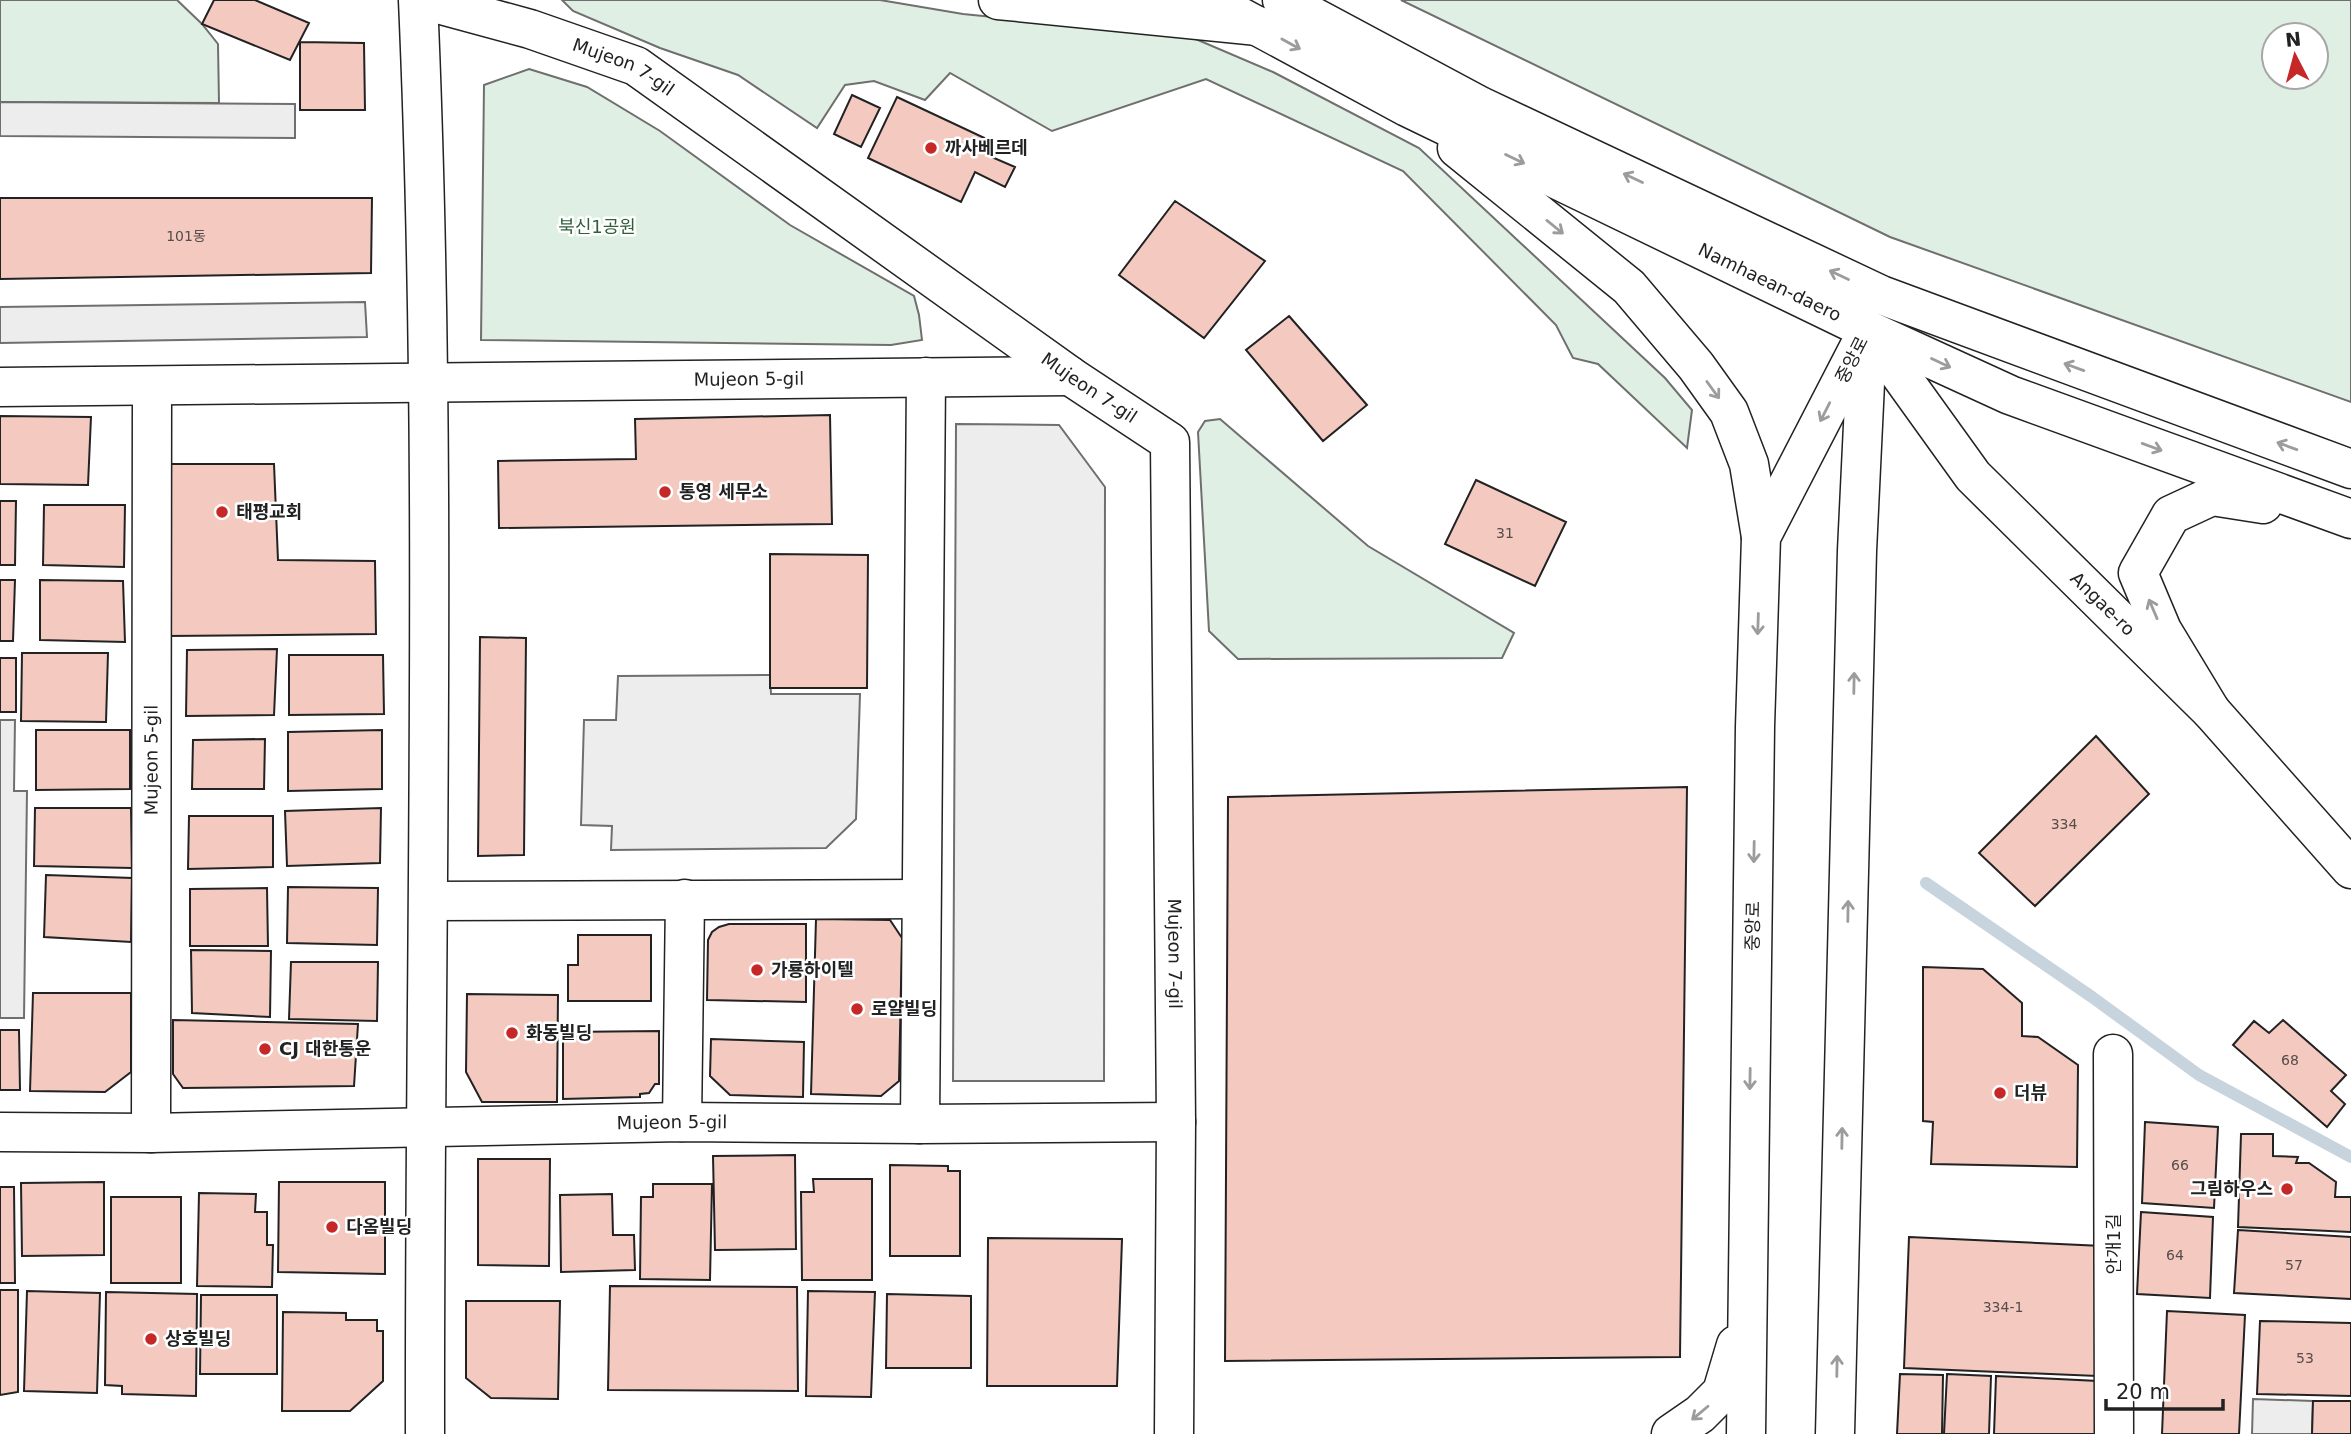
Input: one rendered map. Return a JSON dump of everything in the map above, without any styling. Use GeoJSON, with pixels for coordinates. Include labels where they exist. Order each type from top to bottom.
{"type":"FeatureCollection","features":[{"type":"Feature","properties":{"kind":"street","name":"Mujeon 7-gil"},"geometry":{"type":"LineString","coordinates":[[420,0],[530,29],[636,66],[1070,376],[1170,442],[1176,1122],[1174,1434]]}},
{"type":"Feature","properties":{"kind":"street"},"geometry":{"type":"LineString","coordinates":[[420,0],[428,384],[429,901],[424,1127],[425,1434]]}},
{"type":"Feature","properties":{"kind":"street"},"geometry":{"type":"LineString","coordinates":[[998,0],[1270,13]]}},
{"type":"Feature","properties":{"kind":"street","name":"Namhaean-daero"},"geometry":{"type":"LineString","coordinates":[[1209,0],[1270,13],[1480,106],[1874,313],[2010,395],[2345,517]]}},
{"type":"Feature","properties":{"kind":"street","name":"Namhaean-daero"},"geometry":{"type":"LineString","coordinates":[[1270,13],[1407,107],[1874,313],[2351,469]]}},
{"type":"Feature","properties":{"kind":"street"},"geometry":{"type":"LineString","coordinates":[[1407,107],[1629,287],[1696,366],[1729,412],[1749,464],[1761,537]]}},
{"type":"Feature","properties":{"kind":"street","name":"중앙로"},"geometry":{"type":"LineString","coordinates":[[1746,1434],[1755,727],[1761,537],[1874,313]]}},
{"type":"Feature","properties":{"kind":"street","name":"중앙로"},"geometry":{"type":"LineString","coordinates":[[1835,1434],[1857,551],[1874,313]]}},
{"type":"Feature","properties":{"kind":"street","name":"Angae-ro"},"geometry":{"type":"LineString","coordinates":[[1874,313],[1973,476],[2211,712],[2351,869]]}},
{"type":"Feature","properties":{"kind":"street","name":"Mujeon 5-gil"},"geometry":{"type":"LineString","coordinates":[[0,387],[1070,376]]}},
{"type":"Feature","properties":{"kind":"street"},"geometry":{"type":"LineString","coordinates":[[926,377],[920,1124],[1176,1122]]}},
{"type":"Feature","properties":{"kind":"street","name":"Mujeon 5-gil"},"geometry":{"type":"LineString","coordinates":[[151,1132],[152,387]]}},
{"type":"Feature","properties":{"kind":"street"},"geometry":{"type":"LineString","coordinates":[[2211,712],[2162,630],[2138,573],[2171,515],[2212,496],[2345,517]]}},
{"type":"Feature","properties":{"kind":"street"},"geometry":{"type":"LineString","coordinates":[[682,1122],[685,899]]}},
{"type":"Feature","properties":{"kind":"street"},"geometry":{"type":"LineString","coordinates":[[429,901],[921,899]]}},
{"type":"Feature","properties":{"kind":"street","name":"안개1길"},"geometry":{"type":"LineString","coordinates":[[2113,1054],[2115,1434]]}},
{"type":"Feature","properties":{"kind":"street","name":"Mujeon 5-gil"},"geometry":{"type":"LineString","coordinates":[[0,1132],[151,1132],[682,1122],[920,1124]]}},
{"type":"Feature","properties":{"kind":"street"},"geometry":{"type":"LineString","coordinates":[[1671,1434],[1700,1414],[1722,1391],[1747,1309]]}},
{"type":"Feature","properties":{"kind":"green space"},"geometry":{"type":"Polygon","coordinates":[[[0,0],[177,0],[218,44],[219,103],[0,102],[0,0]]]}},
{"type":"Feature","properties":{"kind":"green space"},"geometry":{"type":"Polygon","coordinates":[[[562,0],[880,0],[963,14],[1191,37],[1273,72],[1419,148],[1665,378],[1692,410],[1687,448],[1598,364],[1573,358],[1556,325],[1403,171],[1206,79],[1052,131],[950,73],[925,100],[874,81],[845,85],[817,128],[738,75],[660,48],[573,11],[562,0]]]}},
{"type":"Feature","properties":{"kind":"green space"},"geometry":{"type":"Polygon","coordinates":[[[1401,0],[2351,0],[2351,402],[1890,237],[1401,0]]]}},
{"type":"Feature","properties":{"kind":"green space","name":"북신1공원"},"geometry":{"type":"Polygon","coordinates":[[[529,69],[587,87],[660,131],[790,225],[914,296],[922,340],[891,345],[481,340],[484,85],[529,69]]]}},
{"type":"Feature","properties":{"kind":"green space"},"geometry":{"type":"Polygon","coordinates":[[[1220,419],[1368,546],[1514,633],[1502,658],[1238,659],[1209,631],[1198,432],[1205,421],[1220,419]]]}},
{"type":"Feature","properties":{"kind":"shaded area"},"geometry":{"type":"Polygon","coordinates":[[[0,102],[295,104],[295,138],[0,136],[0,102]]]}},
{"type":"Feature","properties":{"kind":"shaded area"},"geometry":{"type":"Polygon","coordinates":[[[365,302],[367,337],[0,343],[0,307],[365,302]]]}},
{"type":"Feature","properties":{"kind":"shaded area"},"geometry":{"type":"Polygon","coordinates":[[[956,424],[1059,425],[1105,487],[1104,1081],[953,1081],[956,424]]]}},
{"type":"Feature","properties":{"kind":"shaded area"},"geometry":{"type":"Polygon","coordinates":[[[770,675],[771,694],[860,694],[856,819],[826,848],[611,850],[612,826],[581,825],[584,720],[616,720],[618,676],[770,675]]]}},
{"type":"Feature","properties":{"kind":"shaded area"},"geometry":{"type":"Polygon","coordinates":[[[0,720],[15,720],[14,791],[27,791],[24,1018],[0,1018],[0,720]]]}},
{"type":"Feature","properties":{"kind":"shaded area"},"geometry":{"type":"Polygon","coordinates":[[[2253,1399],[2313,1401],[2312,1434],[2252,1434],[2253,1399]]]}},
{"type":"Feature","properties":{"kind":"building"},"geometry":{"type":"Polygon","coordinates":[[[214,0],[255,0],[309,23],[290,60],[202,24],[214,0]]]}},
{"type":"Feature","properties":{"kind":"building"},"geometry":{"type":"Polygon","coordinates":[[[300,42],[364,43],[365,110],[300,110],[300,42]]]}},
{"type":"Feature","properties":{"kind":"building"},"geometry":{"type":"Polygon","coordinates":[[[852,95],[880,108],[861,147],[834,134],[852,95]]]}},
{"type":"Feature","properties":{"kind":"building","name":"까사베르데"},"geometry":{"type":"Polygon","coordinates":[[[897,97],[993,142],[987,155],[1015,167],[1005,187],[975,172],[961,202],[868,158],[897,97]]]}},
{"type":"Feature","properties":{"kind":"building"},"geometry":{"type":"Polygon","coordinates":[[[0,198],[372,198],[371,273],[0,279],[0,198]]]}},
{"type":"Feature","properties":{"kind":"building"},"geometry":{"type":"Polygon","coordinates":[[[1175,201],[1265,261],[1204,338],[1119,275],[1175,201]]]}},
{"type":"Feature","properties":{"kind":"building"},"geometry":{"type":"Polygon","coordinates":[[[1289,316],[1367,405],[1323,441],[1246,350],[1289,316]]]}},
{"type":"Feature","properties":{"kind":"building","name":"통영 세무소"},"geometry":{"type":"Polygon","coordinates":[[[830,415],[832,524],[499,528],[498,461],[636,459],[635,419],[830,415]]]}},
{"type":"Feature","properties":{"kind":"building"},"geometry":{"type":"Polygon","coordinates":[[[0,416],[91,417],[88,485],[0,484],[0,416]]]}},
{"type":"Feature","properties":{"kind":"building","name":"태평교회"},"geometry":{"type":"Polygon","coordinates":[[[168,464],[274,464],[278,560],[375,561],[376,634],[167,636],[168,464]]]}},
{"type":"Feature","properties":{"kind":"building"},"geometry":{"type":"Polygon","coordinates":[[[1476,480],[1566,522],[1535,586],[1445,544],[1476,480]]]}},
{"type":"Feature","properties":{"kind":"building"},"geometry":{"type":"Polygon","coordinates":[[[0,501],[16,501],[15,565],[0,565],[0,501]]]}},
{"type":"Feature","properties":{"kind":"building"},"geometry":{"type":"Polygon","coordinates":[[[44,505],[125,505],[124,567],[43,565],[44,505]]]}},
{"type":"Feature","properties":{"kind":"building"},"geometry":{"type":"Polygon","coordinates":[[[770,554],[868,555],[867,688],[770,688],[770,554]]]}},
{"type":"Feature","properties":{"kind":"building"},"geometry":{"type":"Polygon","coordinates":[[[0,580],[15,580],[13,641],[0,641],[0,580]]]}},
{"type":"Feature","properties":{"kind":"building"},"geometry":{"type":"Polygon","coordinates":[[[40,580],[123,581],[125,642],[40,640],[40,580]]]}},
{"type":"Feature","properties":{"kind":"building"},"geometry":{"type":"Polygon","coordinates":[[[480,637],[526,638],[524,855],[478,856],[480,637]]]}},
{"type":"Feature","properties":{"kind":"building"},"geometry":{"type":"Polygon","coordinates":[[[277,649],[274,715],[186,716],[187,650],[277,649]]]}},
{"type":"Feature","properties":{"kind":"building"},"geometry":{"type":"Polygon","coordinates":[[[22,653],[108,653],[106,722],[21,721],[22,653]]]}},
{"type":"Feature","properties":{"kind":"building"},"geometry":{"type":"Polygon","coordinates":[[[289,655],[383,655],[384,714],[289,715],[289,655]]]}},
{"type":"Feature","properties":{"kind":"building"},"geometry":{"type":"Polygon","coordinates":[[[0,658],[16,658],[16,712],[0,712],[0,658]]]}},
{"type":"Feature","properties":{"kind":"building"},"geometry":{"type":"Polygon","coordinates":[[[36,730],[130,730],[130,789],[36,790],[36,730]]]}},
{"type":"Feature","properties":{"kind":"building"},"geometry":{"type":"Polygon","coordinates":[[[382,730],[382,789],[288,791],[288,732],[382,730]]]}},
{"type":"Feature","properties":{"kind":"building"},"geometry":{"type":"Polygon","coordinates":[[[2096,736],[2149,794],[2035,906],[1979,853],[2096,736]]]}},
{"type":"Feature","properties":{"kind":"building"},"geometry":{"type":"Polygon","coordinates":[[[265,739],[264,789],[192,789],[193,740],[265,739]]]}},
{"type":"Feature","properties":{"kind":"building"},"geometry":{"type":"Polygon","coordinates":[[[1687,787],[1680,1357],[1225,1361],[1228,797],[1687,787]]]}},
{"type":"Feature","properties":{"kind":"building"},"geometry":{"type":"Polygon","coordinates":[[[35,808],[131,808],[132,868],[34,866],[35,808]]]}},
{"type":"Feature","properties":{"kind":"building"},"geometry":{"type":"Polygon","coordinates":[[[381,808],[380,863],[287,866],[285,811],[381,808]]]}},
{"type":"Feature","properties":{"kind":"building"},"geometry":{"type":"Polygon","coordinates":[[[189,816],[273,816],[273,867],[188,869],[189,816]]]}},
{"type":"Feature","properties":{"kind":"building"},"geometry":{"type":"Polygon","coordinates":[[[46,875],[132,878],[131,942],[44,937],[46,875]]]}},
{"type":"Feature","properties":{"kind":"building"},"geometry":{"type":"Polygon","coordinates":[[[288,887],[378,888],[377,945],[287,943],[288,887]]]}},
{"type":"Feature","properties":{"kind":"building"},"geometry":{"type":"Polygon","coordinates":[[[267,888],[268,946],[190,946],[190,889],[267,888]]]}},
{"type":"Feature","properties":{"kind":"building","name":"로얄빌딩"},"geometry":{"type":"Polygon","coordinates":[[[816,919],[890,920],[902,938],[899,1081],[881,1096],[811,1094],[816,919]]]}},
{"type":"Feature","properties":{"kind":"building","name":"가룡하이텔"},"geometry":{"type":"Polygon","coordinates":[[[729,924],[806,924],[806,1002],[707,1000],[708,940],[712,932],[729,924]]]}},
{"type":"Feature","properties":{"kind":"building"},"geometry":{"type":"Polygon","coordinates":[[[578,935],[651,935],[651,1001],[568,1001],[568,965],[578,965],[578,935]]]}},
{"type":"Feature","properties":{"kind":"building"},"geometry":{"type":"Polygon","coordinates":[[[191,950],[271,951],[270,1017],[192,1013],[191,950]]]}},
{"type":"Feature","properties":{"kind":"building"},"geometry":{"type":"Polygon","coordinates":[[[291,962],[378,962],[377,1021],[289,1019],[291,962]]]}},
{"type":"Feature","properties":{"kind":"building","name":"더뷰"},"geometry":{"type":"Polygon","coordinates":[[[1923,967],[1983,969],[2022,1003],[2022,1036],[2038,1037],[2078,1065],[2077,1167],[1931,1164],[1933,1122],[1923,1121],[1923,967]]]}},
{"type":"Feature","properties":{"kind":"building"},"geometry":{"type":"Polygon","coordinates":[[[33,993],[131,993],[131,1072],[105,1092],[30,1091],[33,993]]]}},
{"type":"Feature","properties":{"kind":"building","name":"화동빌딩"},"geometry":{"type":"Polygon","coordinates":[[[467,994],[558,995],[557,1102],[482,1102],[466,1072],[467,994]]]}},
{"type":"Feature","properties":{"kind":"building","name":"CJ 대한통운"},"geometry":{"type":"Polygon","coordinates":[[[173,1020],[358,1024],[354,1086],[183,1088],[173,1074],[173,1020]]]}},
{"type":"Feature","properties":{"kind":"building"},"geometry":{"type":"Polygon","coordinates":[[[2283,1020],[2346,1075],[2331,1091],[2345,1104],[2327,1127],[2233,1045],[2254,1021],[2269,1033],[2283,1020]]]}},
{"type":"Feature","properties":{"kind":"building"},"geometry":{"type":"Polygon","coordinates":[[[0,1030],[19,1030],[20,1090],[0,1090],[0,1030]]]}},
{"type":"Feature","properties":{"kind":"building"},"geometry":{"type":"Polygon","coordinates":[[[659,1031],[659,1084],[655,1084],[649,1093],[640,1094],[640,1097],[563,1099],[563,1032],[659,1031]]]}},
{"type":"Feature","properties":{"kind":"building"},"geometry":{"type":"Polygon","coordinates":[[[711,1039],[804,1042],[803,1097],[730,1095],[710,1076],[711,1039]]]}},
{"type":"Feature","properties":{"kind":"building"},"geometry":{"type":"Polygon","coordinates":[[[2145,1122],[2218,1127],[2214,1208],[2142,1203],[2145,1122]]]}},
{"type":"Feature","properties":{"kind":"building","name":"그림하우스"},"geometry":{"type":"Polygon","coordinates":[[[2241,1134],[2273,1134],[2273,1156],[2298,1157],[2296,1163],[2309,1163],[2336,1182],[2335,1197],[2351,1197],[2351,1232],[2238,1227],[2241,1134]]]}},
{"type":"Feature","properties":{"kind":"building"},"geometry":{"type":"Polygon","coordinates":[[[795,1155],[796,1249],[715,1250],[713,1156],[795,1155]]]}},
{"type":"Feature","properties":{"kind":"building"},"geometry":{"type":"Polygon","coordinates":[[[478,1159],[550,1159],[549,1266],[478,1265],[478,1159]]]}},
{"type":"Feature","properties":{"kind":"building"},"geometry":{"type":"Polygon","coordinates":[[[890,1165],[948,1166],[948,1171],[960,1171],[960,1256],[890,1256],[890,1165]]]}},
{"type":"Feature","properties":{"kind":"building"},"geometry":{"type":"Polygon","coordinates":[[[813,1179],[872,1179],[872,1280],[802,1280],[801,1192],[814,1192],[813,1179]]]}},
{"type":"Feature","properties":{"kind":"building"},"geometry":{"type":"Polygon","coordinates":[[[104,1182],[104,1255],[22,1256],[21,1183],[104,1182]]]}},
{"type":"Feature","properties":{"kind":"building","name":"다옴빌딩"},"geometry":{"type":"Polygon","coordinates":[[[279,1182],[385,1182],[385,1274],[278,1272],[279,1182]]]}},
{"type":"Feature","properties":{"kind":"building"},"geometry":{"type":"Polygon","coordinates":[[[653,1184],[712,1184],[710,1280],[640,1279],[641,1197],[653,1197],[653,1184]]]}},
{"type":"Feature","properties":{"kind":"building"},"geometry":{"type":"Polygon","coordinates":[[[0,1187],[14,1187],[15,1283],[0,1283],[0,1187]]]}},
{"type":"Feature","properties":{"kind":"building"},"geometry":{"type":"Polygon","coordinates":[[[199,1193],[256,1194],[255,1212],[267,1212],[267,1245],[273,1245],[272,1287],[197,1286],[199,1193]]]}},
{"type":"Feature","properties":{"kind":"building"},"geometry":{"type":"Polygon","coordinates":[[[612,1194],[613,1235],[634,1235],[635,1270],[561,1272],[560,1195],[612,1194]]]}},
{"type":"Feature","properties":{"kind":"building"},"geometry":{"type":"Polygon","coordinates":[[[111,1197],[181,1197],[181,1283],[111,1283],[111,1197]]]}},
{"type":"Feature","properties":{"kind":"building"},"geometry":{"type":"Polygon","coordinates":[[[2141,1212],[2213,1217],[2210,1298],[2137,1294],[2141,1212]]]}},
{"type":"Feature","properties":{"kind":"building"},"geometry":{"type":"Polygon","coordinates":[[[2238,1230],[2351,1237],[2351,1299],[2234,1293],[2238,1230]]]}},
{"type":"Feature","properties":{"kind":"building"},"geometry":{"type":"Polygon","coordinates":[[[1909,1237],[2102,1246],[2097,1376],[1904,1368],[1909,1237]]]}},
{"type":"Feature","properties":{"kind":"building"},"geometry":{"type":"Polygon","coordinates":[[[988,1238],[1122,1239],[1117,1386],[987,1386],[988,1238]]]}},
{"type":"Feature","properties":{"kind":"building"},"geometry":{"type":"Polygon","coordinates":[[[610,1286],[797,1287],[798,1391],[608,1390],[610,1286]]]}},
{"type":"Feature","properties":{"kind":"building"},"geometry":{"type":"Polygon","coordinates":[[[0,1290],[18,1290],[18,1392],[0,1395],[0,1290]]]}},
{"type":"Feature","properties":{"kind":"building"},"geometry":{"type":"Polygon","coordinates":[[[27,1291],[100,1293],[97,1393],[24,1391],[27,1291]]]}},
{"type":"Feature","properties":{"kind":"building"},"geometry":{"type":"Polygon","coordinates":[[[808,1291],[875,1292],[871,1397],[806,1396],[808,1291]]]}},
{"type":"Feature","properties":{"kind":"building","name":"상호빌딩"},"geometry":{"type":"Polygon","coordinates":[[[106,1292],[197,1294],[196,1396],[122,1394],[122,1386],[105,1385],[106,1292]]]}},
{"type":"Feature","properties":{"kind":"building"},"geometry":{"type":"Polygon","coordinates":[[[887,1294],[971,1296],[971,1368],[886,1368],[887,1294]]]}},
{"type":"Feature","properties":{"kind":"building"},"geometry":{"type":"Polygon","coordinates":[[[201,1295],[277,1295],[277,1374],[200,1374],[201,1295]]]}},
{"type":"Feature","properties":{"kind":"building"},"geometry":{"type":"Polygon","coordinates":[[[466,1301],[560,1301],[558,1399],[491,1398],[466,1378],[466,1301]]]}},
{"type":"Feature","properties":{"kind":"building"},"geometry":{"type":"Polygon","coordinates":[[[2167,1311],[2245,1315],[2239,1434],[2162,1434],[2167,1311]]]}},
{"type":"Feature","properties":{"kind":"building"},"geometry":{"type":"Polygon","coordinates":[[[283,1312],[346,1313],[346,1320],[377,1320],[377,1331],[383,1331],[383,1381],[350,1411],[282,1411],[283,1312]]]}},
{"type":"Feature","properties":{"kind":"building"},"geometry":{"type":"Polygon","coordinates":[[[2260,1321],[2351,1323],[2351,1396],[2257,1394],[2260,1321]]]}},
{"type":"Feature","properties":{"kind":"building"},"geometry":{"type":"Polygon","coordinates":[[[1900,1374],[1943,1375],[1942,1434],[1897,1434],[1900,1374]]]}},
{"type":"Feature","properties":{"kind":"building"},"geometry":{"type":"Polygon","coordinates":[[[1947,1374],[1991,1376],[1989,1434],[1944,1434],[1947,1374]]]}},
{"type":"Feature","properties":{"kind":"building"},"geometry":{"type":"Polygon","coordinates":[[[1996,1376],[2098,1381],[2096,1434],[1994,1434],[1996,1376]]]}},
{"type":"Feature","properties":{"kind":"building"},"geometry":{"type":"Polygon","coordinates":[[[2313,1401],[2351,1401],[2351,1434],[2312,1434],[2313,1401]]]}},
{"type":"Feature","properties":{"kind":"waterway"},"geometry":{"type":"LineString","coordinates":[[1926,883],[2092,997],[2199,1075],[2351,1157]]}},
{"type":"Feature","properties":{"kind":"place","name":"까사베르데"},"geometry":{"type":"Point","coordinates":[931,148]}},
{"type":"Feature","properties":{"kind":"place","name":"통영 세무소"},"geometry":{"type":"Point","coordinates":[665,492]}},
{"type":"Feature","properties":{"kind":"place","name":"태평교회"},"geometry":{"type":"Point","coordinates":[222,512]}},
{"type":"Feature","properties":{"kind":"place","name":"가룡하이텔"},"geometry":{"type":"Point","coordinates":[757,970]}},
{"type":"Feature","properties":{"kind":"place","name":"로얄빌딩"},"geometry":{"type":"Point","coordinates":[857,1009]}},
{"type":"Feature","properties":{"kind":"place","name":"화동빌딩"},"geometry":{"type":"Point","coordinates":[512,1033]}},
{"type":"Feature","properties":{"kind":"place","name":"CJ 대한통운"},"geometry":{"type":"Point","coordinates":[265,1049]}},
{"type":"Feature","properties":{"kind":"place","name":"더뷰"},"geometry":{"type":"Point","coordinates":[2000,1093]}},
{"type":"Feature","properties":{"kind":"place","name":"그림하우스"},"geometry":{"type":"Point","coordinates":[2287,1189]}},
{"type":"Feature","properties":{"kind":"place","name":"다옴빌딩"},"geometry":{"type":"Point","coordinates":[332,1227]}},
{"type":"Feature","properties":{"kind":"place","name":"상호빌딩"},"geometry":{"type":"Point","coordinates":[151,1339]}}]}
